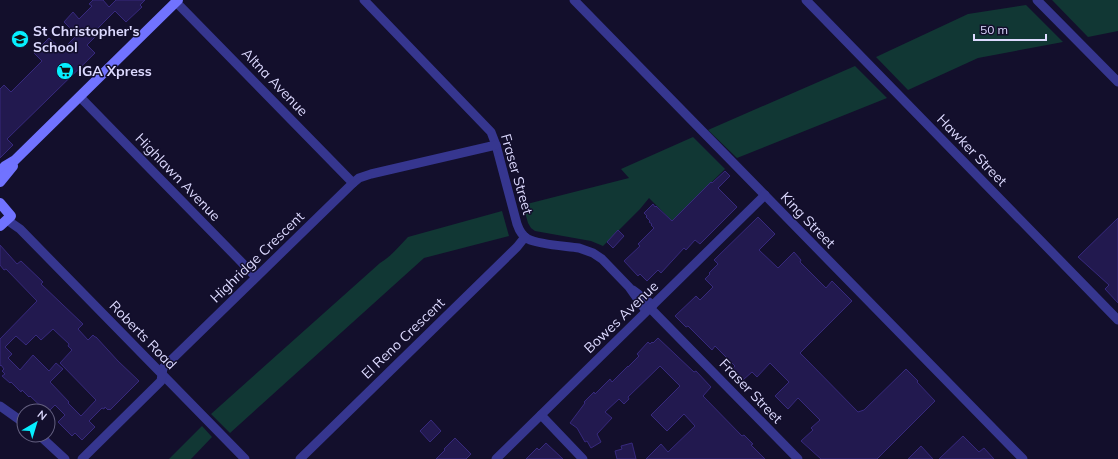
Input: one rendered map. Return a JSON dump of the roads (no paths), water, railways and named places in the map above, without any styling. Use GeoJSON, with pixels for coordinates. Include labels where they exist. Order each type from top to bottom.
{"type":"FeatureCollection","features":[{"type":"Feature","properties":{"kind":"street","name":"Fraser Street"},"geometry":{"type":"LineString","coordinates":[[364,0],[491,132],[496,145],[517,224],[525,237],[534,242],[579,248],[593,253],[602,259],[798,459]]}},
{"type":"Feature","properties":{"kind":"street","name":"King Street"},"geometry":{"type":"LineString","coordinates":[[574,0],[1023,459]]}},
{"type":"Feature","properties":{"kind":"street","name":"Hawker Street"},"geometry":{"type":"LineString","coordinates":[[806,0],[1118,320]]}},
{"type":"Feature","properties":{"kind":"street"},"geometry":{"type":"LineString","coordinates":[[1037,0],[1118,82]]}},
{"type":"Feature","properties":{"kind":"street"},"geometry":{"type":"LineString","coordinates":[[0,171],[15,160],[177,1]]}},
{"type":"Feature","properties":{"kind":"street","name":"Altna Avenue"},"geometry":{"type":"LineString","coordinates":[[177,1],[353,183]]}},
{"type":"Feature","properties":{"kind":"street","name":"Highlawn Avenue"},"geometry":{"type":"LineString","coordinates":[[80,97],[256,277]]}},
{"type":"Feature","properties":{"kind":"street","name":"Highridge Crescent"},"geometry":{"type":"LineString","coordinates":[[82,459],[161,381],[163,368],[359,178],[496,145]]}},
{"type":"Feature","properties":{"kind":"street"},"geometry":{"type":"LineString","coordinates":[[0,182],[12,168],[15,160]]}},
{"type":"Feature","properties":{"kind":"street","name":"Bowes Avenue"},"geometry":{"type":"LineString","coordinates":[[496,459],[765,195]]}},
{"type":"Feature","properties":{"kind":"street","name":"Roberts Road"},"geometry":{"type":"LineString","coordinates":[[0,203],[4,219],[20,229],[245,459]]}},
{"type":"Feature","properties":{"kind":"street","name":"El Reno Crescent"},"geometry":{"type":"LineString","coordinates":[[300,459],[517,247],[525,237]]}},
{"type":"Feature","properties":{"kind":"street"},"geometry":{"type":"LineString","coordinates":[[0,406],[16,417]]}},
{"type":"Feature","properties":{"kind":"street"},"geometry":{"type":"LineString","coordinates":[[541,415],[583,459]]}},
{"type":"Feature","properties":{"kind":"street"},"geometry":{"type":"LineString","coordinates":[[48,443],[65,459]]}},
{"type":"Feature","properties":{"kind":"place","name":"St Christopher's School"},"geometry":{"type":"Point","coordinates":[20,39]}},
{"type":"Feature","properties":{"kind":"place","name":"IGA Xpress"},"geometry":{"type":"Point","coordinates":[65,71]}}]}
